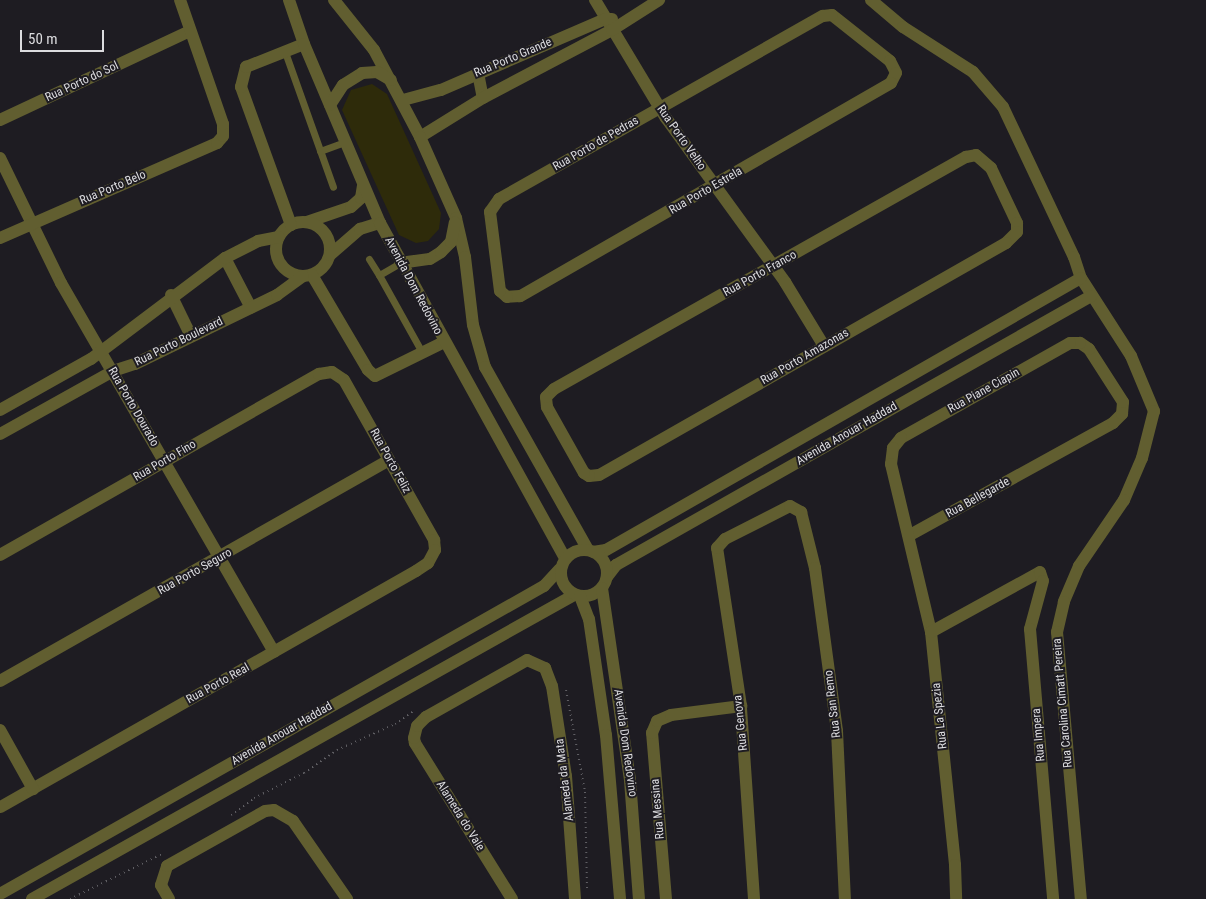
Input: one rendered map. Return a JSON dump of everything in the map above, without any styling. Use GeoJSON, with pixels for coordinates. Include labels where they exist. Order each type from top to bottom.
{"type":"FeatureCollection","features":[{"type":"Feature","properties":{"kind":"street"},"geometry":{"type":"LineString","coordinates":[[180,0],[190,31]]}},
{"type":"Feature","properties":{"kind":"street","name":"Avenida Dom Redovino"},"geometry":{"type":"LineString","coordinates":[[289,0],[304,44],[380,223],[563,564],[564,587],[577,596],[589,619],[606,735],[620,899]]}},
{"type":"Feature","properties":{"kind":"street","name":"Avenida Dom Redovino"},"geometry":{"type":"LineString","coordinates":[[334,0],[374,50],[393,81],[456,218],[465,256],[473,325],[485,367],[590,551],[606,565],[604,583],[630,780],[639,899]]}},
{"type":"Feature","properties":{"kind":"street","name":"Rua Porto Velho"},"geometry":{"type":"LineString","coordinates":[[595,0],[660,108],[774,266],[824,346]]}},
{"type":"Feature","properties":{"kind":"street","name":"Rua Porto Grande"},"geometry":{"type":"LineString","coordinates":[[420,137],[483,98],[612,30],[624,20],[659,0]]}},
{"type":"Feature","properties":{"kind":"street","name":"Rua Carolina Cimatt Pereira"},"geometry":{"type":"LineString","coordinates":[[871,0],[903,27],[973,72],[1003,107],[1074,257],[1081,278],[1131,356],[1154,411],[1142,458],[1124,500],[1079,566],[1064,602],[1056,632],[1081,899]]}},
{"type":"Feature","properties":{"kind":"street","name":"Rua Porto Estrela"},"geometry":{"type":"LineString","coordinates":[[507,297],[520,296],[716,186],[891,83],[896,73],[890,61],[832,15]]}},
{"type":"Feature","properties":{"kind":"street","name":"Rua Porto de Pedras"},"geometry":{"type":"LineString","coordinates":[[507,297],[500,290],[491,227],[492,205],[823,16],[832,15]]}},
{"type":"Feature","properties":{"kind":"street","name":"Rua Porto Grande"},"geometry":{"type":"LineString","coordinates":[[403,100],[441,90],[605,19],[624,20]]}},
{"type":"Feature","properties":{"kind":"street","name":"Rua Porto do Sol"},"geometry":{"type":"LineString","coordinates":[[0,120],[190,31]]}},
{"type":"Feature","properties":{"kind":"street","name":"Rua Porto Belo"},"geometry":{"type":"LineString","coordinates":[[0,238],[216,144],[223,136],[223,124],[190,31]]}},
{"type":"Feature","properties":{"kind":"street"},"geometry":{"type":"LineString","coordinates":[[290,225],[241,87],[246,67],[304,44]]}},
{"type":"Feature","properties":{"kind":"street"},"geometry":{"type":"LineString","coordinates":[[330,105],[343,85],[362,73],[377,72],[393,81]]}},
{"type":"Feature","properties":{"kind":"street"},"geometry":{"type":"LineString","coordinates":[[478,73],[483,98]]}},
{"type":"Feature","properties":{"kind":"street","name":"Rua Porto Amazonas"},"geometry":{"type":"LineString","coordinates":[[589,476],[599,475],[1006,243],[1016,232],[1017,223],[991,168],[976,155]]}},
{"type":"Feature","properties":{"kind":"street","name":"Rua Porto Franco"},"geometry":{"type":"LineString","coordinates":[[589,476],[584,473],[547,407],[546,397],[554,389],[966,157],[976,155]]}},
{"type":"Feature","properties":{"kind":"street","name":"Rua Porto Dourado"},"geometry":{"type":"LineString","coordinates":[[0,158],[31,224],[100,353],[113,372],[274,652]]}},
{"type":"Feature","properties":{"kind":"street"},"geometry":{"type":"LineString","coordinates":[[363,186],[361,198],[351,206],[307,222],[290,225],[279,237],[276,245],[280,262],[294,274],[307,275],[326,263],[330,255],[360,229],[380,223]]}},
{"type":"Feature","properties":{"kind":"street"},"geometry":{"type":"LineString","coordinates":[[400,262],[430,259],[441,252],[451,242],[456,218]]}},
{"type":"Feature","properties":{"kind":"street"},"geometry":{"type":"LineString","coordinates":[[307,222],[322,230],[327,237],[330,255]]}},
{"type":"Feature","properties":{"kind":"street"},"geometry":{"type":"LineString","coordinates":[[0,410],[100,353],[171,295],[225,258],[258,241],[279,237]]}},
{"type":"Feature","properties":{"kind":"street"},"geometry":{"type":"LineString","coordinates":[[225,258],[251,308]]}},
{"type":"Feature","properties":{"kind":"street"},"geometry":{"type":"LineString","coordinates":[[307,275],[368,370],[375,376],[444,342]]}},
{"type":"Feature","properties":{"kind":"street","name":"Rua Porto Boulevard"},"geometry":{"type":"LineString","coordinates":[[0,434],[113,372],[135,364],[277,295],[307,275]]}},
{"type":"Feature","properties":{"kind":"street","name":"Avenida Anouar Haddad"},"geometry":{"type":"LineString","coordinates":[[590,551],[606,550],[1081,278]]}},
{"type":"Feature","properties":{"kind":"street"},"geometry":{"type":"LineString","coordinates":[[171,295],[191,336]]}},
{"type":"Feature","properties":{"kind":"street","name":"Avenida Anouar Haddad"},"geometry":{"type":"LineString","coordinates":[[604,583],[616,565],[1091,296]]}},
{"type":"Feature","properties":{"kind":"street","name":"Rua Piane Ciapin"},"geometry":{"type":"LineString","coordinates":[[910,535],[891,464],[893,448],[901,438],[1070,343],[1080,344],[1089,349],[1123,402],[1122,414]]}},
{"type":"Feature","properties":{"kind":"street","name":"Rua Porto Fino"},"geometry":{"type":"LineString","coordinates":[[0,555],[319,374],[332,372]]}},
{"type":"Feature","properties":{"kind":"street","name":"Rua Porto Feliz"},"geometry":{"type":"LineString","coordinates":[[332,372],[344,380],[434,540],[433,556]]}},
{"type":"Feature","properties":{"kind":"street","name":"Rua Bellegarde"},"geometry":{"type":"LineString","coordinates":[[910,535],[1113,423],[1122,414]]}},
{"type":"Feature","properties":{"kind":"street","name":"Rua Porto Seguro"},"geometry":{"type":"LineString","coordinates":[[0,681],[390,460]]}},
{"type":"Feature","properties":{"kind":"street","name":"Rua Genova"},"geometry":{"type":"LineString","coordinates":[[754,899],[741,706],[717,548],[724,539],[779,509],[790,506],[801,512]]}},
{"type":"Feature","properties":{"kind":"street","name":"Rua San Remo"},"geometry":{"type":"LineString","coordinates":[[801,512],[815,568],[837,731],[845,899]]}},
{"type":"Feature","properties":{"kind":"street","name":"Rua La Spezia"},"geometry":{"type":"LineString","coordinates":[[910,535],[932,632],[956,899]]}},
{"type":"Feature","properties":{"kind":"street"},"geometry":{"type":"LineString","coordinates":[[563,564],[575,551],[590,551]]}},
{"type":"Feature","properties":{"kind":"street","name":"Rua Porto Real"},"geometry":{"type":"LineString","coordinates":[[0,807],[416,571],[433,556]]}},
{"type":"Feature","properties":{"kind":"street","name":"Avenida Anouar Haddad"},"geometry":{"type":"LineString","coordinates":[[0,894],[544,586],[563,564]]}},
{"type":"Feature","properties":{"kind":"street","name":"Rua Impera"},"geometry":{"type":"LineString","coordinates":[[932,632],[1040,572],[1043,581],[1030,629],[1053,899]]}},
{"type":"Feature","properties":{"kind":"street"},"geometry":{"type":"LineString","coordinates":[[577,596],[592,596],[604,583]]}},
{"type":"Feature","properties":{"kind":"street","name":"Avenida Anouar Haddad"},"geometry":{"type":"LineString","coordinates":[[32,899],[577,596]]}},
{"type":"Feature","properties":{"kind":"street","name":"Alameda da Mata"},"geometry":{"type":"LineString","coordinates":[[415,732],[426,717],[522,662],[541,664],[548,672],[560,731],[571,821],[574,899]]}},
{"type":"Feature","properties":{"kind":"street","name":"Rua Messina"},"geometry":{"type":"LineString","coordinates":[[666,899],[652,733],[657,721],[670,715],[741,706]]}},
{"type":"Feature","properties":{"kind":"street"},"geometry":{"type":"LineString","coordinates":[[0,730],[33,788]]}},
{"type":"Feature","properties":{"kind":"street","name":"Alameda do Vale"},"geometry":{"type":"LineString","coordinates":[[415,732],[415,744],[512,899]]}},
{"type":"Feature","properties":{"kind":"street"},"geometry":{"type":"LineString","coordinates":[[168,899],[161,885],[162,875],[171,862],[264,810],[278,810],[293,821],[347,899]]}},
{"type":"Feature","properties":{"kind":"lane"},"geometry":{"type":"LineString","coordinates":[[285,52],[333,187]]}},
{"type":"Feature","properties":{"kind":"lane"},"geometry":{"type":"LineString","coordinates":[[320,151],[345,142]]}},
{"type":"Feature","properties":{"kind":"lane"},"geometry":{"type":"LineString","coordinates":[[369,258],[423,354]]}},
{"type":"Feature","properties":{"kind":"lane"},"geometry":{"type":"LineString","coordinates":[[379,275],[400,262]]}},
{"type":"Feature","properties":{"kind":"path"},"geometry":{"type":"LineString","coordinates":[[564,682],[586,792],[587,890]]}},
{"type":"Feature","properties":{"kind":"path"},"geometry":{"type":"LineString","coordinates":[[224,822],[254,798],[304,773],[337,750],[395,724],[419,708]]}},
{"type":"Feature","properties":{"kind":"path"},"geometry":{"type":"LineString","coordinates":[[70,899],[169,852]]}},
{"type":"Feature","properties":{"kind":"shaded area"},"geometry":{"type":"Polygon","coordinates":[[[372,84],[387,94],[441,213],[439,229],[428,241],[416,243],[399,235],[342,110],[351,90],[372,84]]]}}]}
